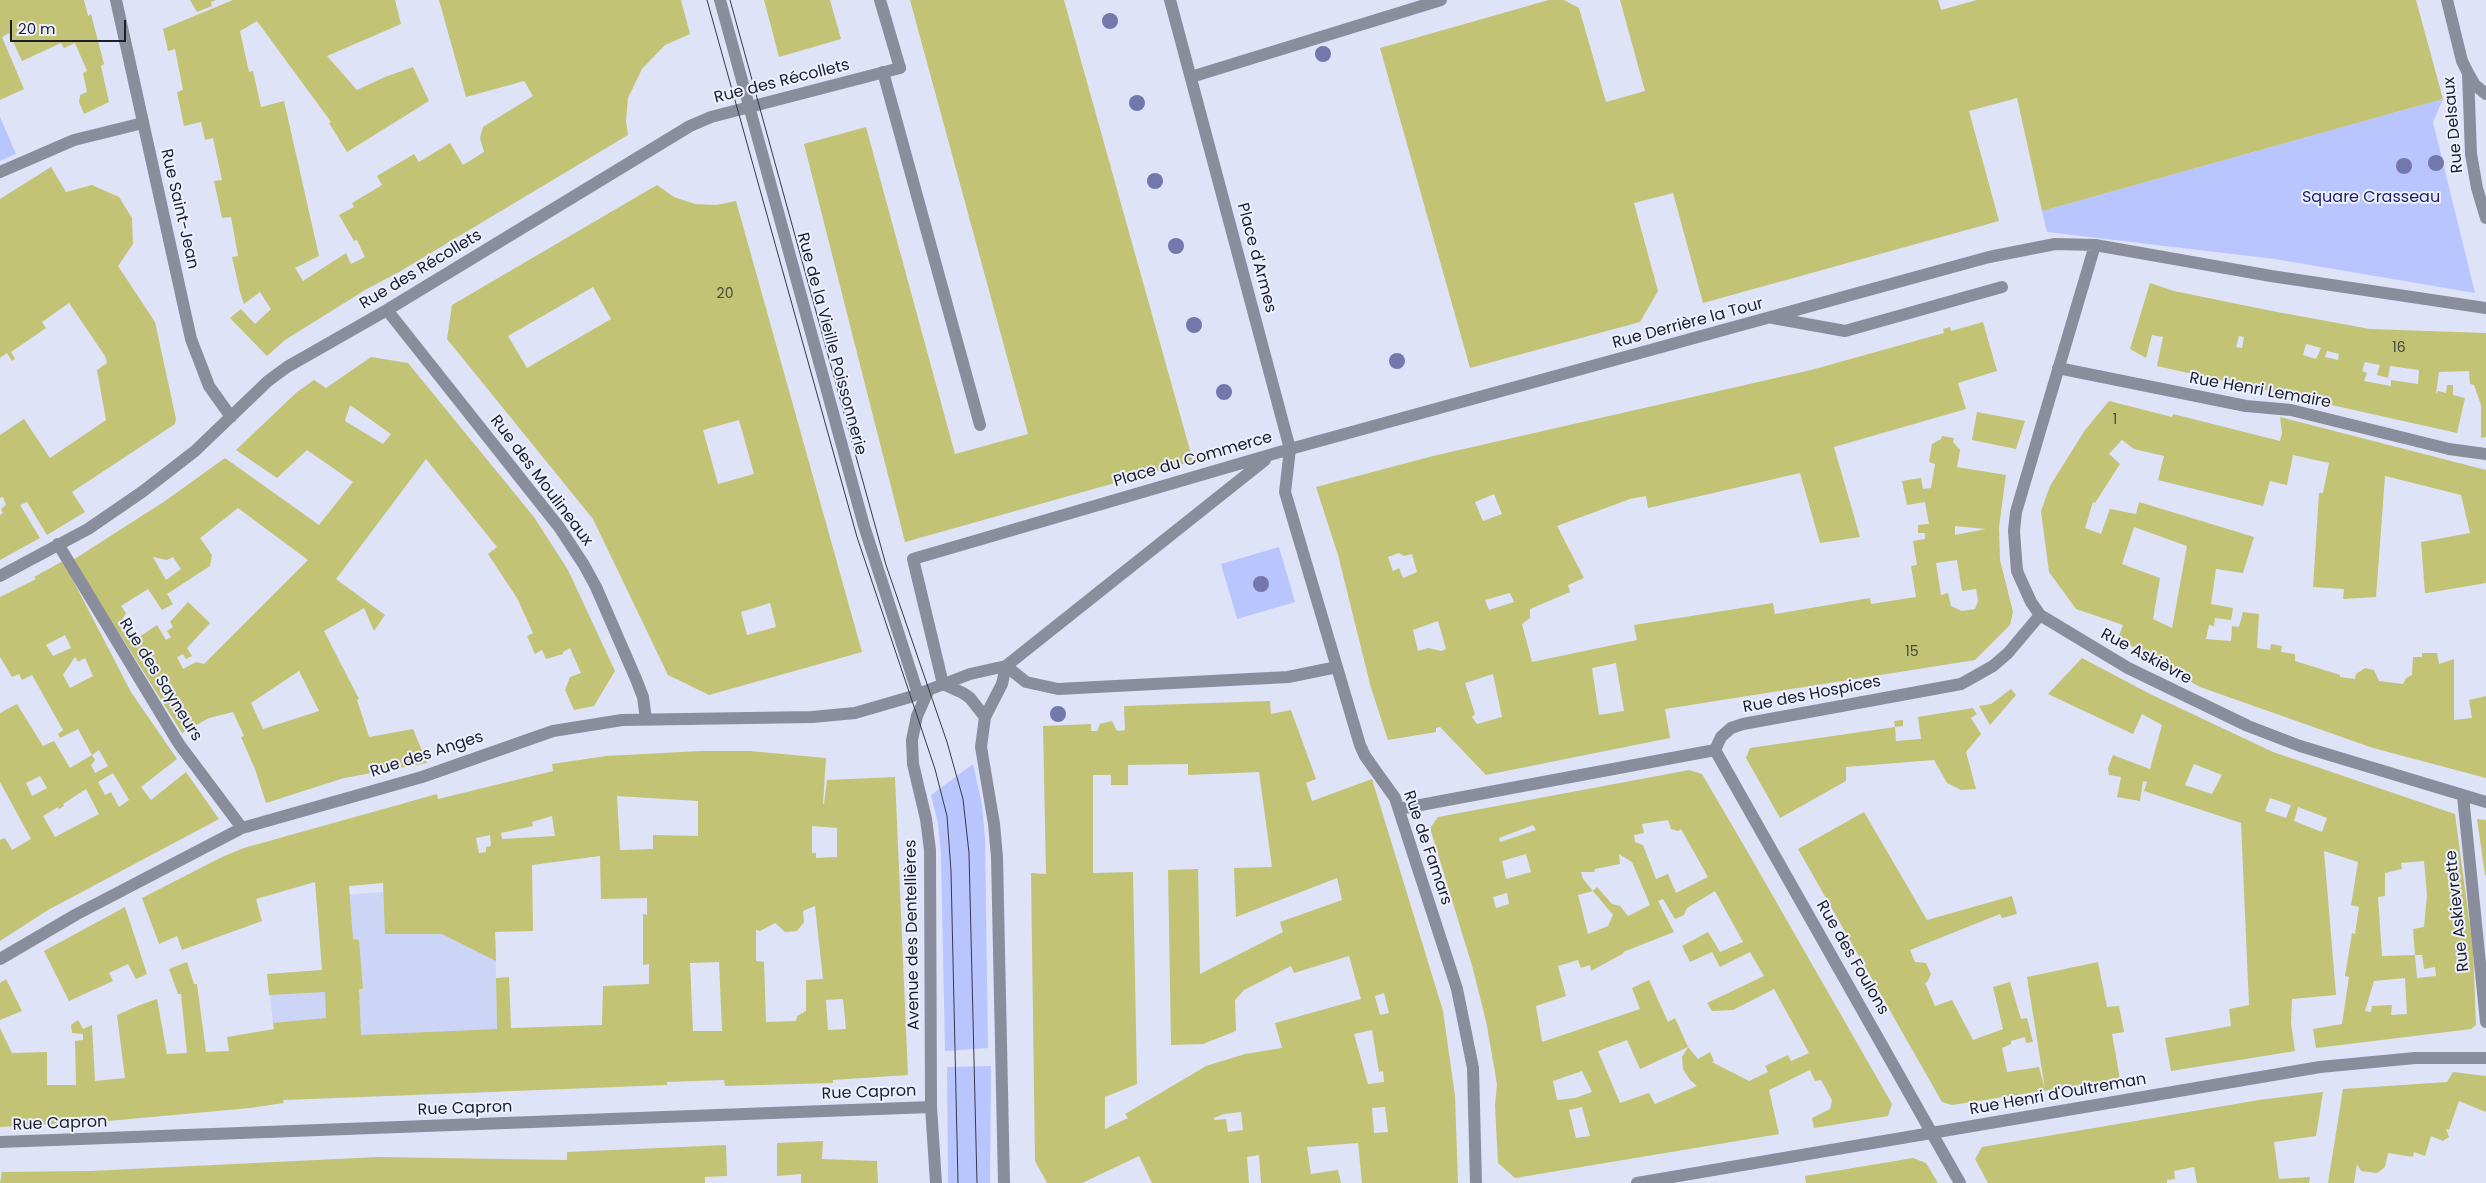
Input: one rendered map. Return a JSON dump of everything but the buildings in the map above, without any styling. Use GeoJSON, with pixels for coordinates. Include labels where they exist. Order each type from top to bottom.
{"type":"FeatureCollection","features":[{"type":"Feature","properties":{"kind":"street","name":"Rue Saint-Jean"},"geometry":{"type":"LineString","coordinates":[[116,0],[193,346],[210,386],[230,417]]}},
{"type":"Feature","properties":{"kind":"street","name":"Rue de la Vieille Poissonnerie"},"geometry":{"type":"LineString","coordinates":[[720,0],[864,526],[923,692]]}},
{"type":"Feature","properties":{"kind":"street","name":"Rue des Récollets"},"geometry":{"type":"LineString","coordinates":[[0,576],[88,529],[155,482],[194,451],[268,380],[287,367],[387,310],[690,126],[711,117],[900,68],[880,0]]}},
{"type":"Feature","properties":{"kind":"street","name":"Place d'Armes"},"geometry":{"type":"LineString","coordinates":[[1170,0],[1290,448]]}},
{"type":"Feature","properties":{"kind":"street"},"geometry":{"type":"LineString","coordinates":[[1191,77],[1440,0]]}},
{"type":"Feature","properties":{"kind":"street","name":"Rue Delsaux"},"geometry":{"type":"LineString","coordinates":[[2447,0],[2462,61],[2468,73],[2471,154],[2486,218]]}},
{"type":"Feature","properties":{"kind":"street"},"geometry":{"type":"LineString","coordinates":[[883,72],[980,425]]}},
{"type":"Feature","properties":{"kind":"street"},"geometry":{"type":"LineString","coordinates":[[2468,73],[2475,85],[2486,94]]}},
{"type":"Feature","properties":{"kind":"street"},"geometry":{"type":"LineString","coordinates":[[0,172],[74,140],[143,123]]}},
{"type":"Feature","properties":{"kind":"street","name":"Rue Derrière la Tour"},"geometry":{"type":"LineString","coordinates":[[1290,448],[1773,318],[2009,252],[2055,244],[2095,245]]}},
{"type":"Feature","properties":{"kind":"street"},"geometry":{"type":"LineString","coordinates":[[2095,245],[2271,276],[2486,308]]}},
{"type":"Feature","properties":{"kind":"street","name":"Rue Askièvre"},"geometry":{"type":"LineString","coordinates":[[2095,245],[2016,512],[2014,531],[2018,571],[2023,588],[2040,616],[2128,668],[2248,726],[2300,746],[2486,802]]}},
{"type":"Feature","properties":{"kind":"street"},"geometry":{"type":"LineString","coordinates":[[1773,318],[1845,331],[2002,287]]}},
{"type":"Feature","properties":{"kind":"street","name":"Rue des Moulineaux"},"geometry":{"type":"LineString","coordinates":[[387,310],[559,527],[584,565],[596,587],[636,679],[643,697],[646,719]]}},
{"type":"Feature","properties":{"kind":"street","name":"Rue Henri Lemaire"},"geometry":{"type":"LineString","coordinates":[[2058,368],[2246,406],[2291,410],[2449,449],[2486,454]]}},
{"type":"Feature","properties":{"kind":"street","name":"Place du Commerce"},"geometry":{"type":"LineString","coordinates":[[897,701],[970,674],[1006,666],[1256,465],[1290,448]]}},
{"type":"Feature","properties":{"kind":"street","name":"Place du Commerce"},"geometry":{"type":"LineString","coordinates":[[943,684],[913,559],[1290,448]]}},
{"type":"Feature","properties":{"kind":"street","name":"Rue de Famars"},"geometry":{"type":"LineString","coordinates":[[1290,448],[1285,492],[1362,750],[1389,788],[1399,809],[1457,989],[1470,1042],[1476,1092],[1476,1183]]}},
{"type":"Feature","properties":{"kind":"street","name":"Rue des Sayneurs"},"geometry":{"type":"LineString","coordinates":[[58,544],[179,744],[242,828]]}},
{"type":"Feature","properties":{"kind":"street","name":"Rue des Hospices"},"geometry":{"type":"LineString","coordinates":[[1715,750],[1721,737],[1731,728],[1743,724],[1961,684],[1992,666],[2008,653],[2040,616]]}},
{"type":"Feature","properties":{"kind":"street"},"geometry":{"type":"LineString","coordinates":[[1012,1183],[1004,1177],[997,857],[994,824],[981,747],[985,718],[1002,684],[1006,666],[1026,682],[1058,689],[1288,677],[1337,667]]}},
{"type":"Feature","properties":{"kind":"street"},"geometry":{"type":"LineString","coordinates":[[943,684],[963,693],[976,704],[985,718]]}},
{"type":"Feature","properties":{"kind":"street","name":"Avenue des Dentellières"},"geometry":{"type":"LineString","coordinates":[[923,692],[912,740],[913,764],[926,820],[930,850],[930,1107],[936,1183]]}},
{"type":"Feature","properties":{"kind":"street","name":"Rue des Anges"},"geometry":{"type":"LineString","coordinates":[[0,959],[77,914],[242,828],[422,777],[553,731],[622,720],[836,716],[864,712],[897,701]]}},
{"type":"Feature","properties":{"kind":"street"},"geometry":{"type":"LineString","coordinates":[[1399,809],[1715,750]]}},
{"type":"Feature","properties":{"kind":"street","name":"Rue des Foulons"},"geometry":{"type":"LineString","coordinates":[[1715,750],[1960,1183]]}},
{"type":"Feature","properties":{"kind":"street","name":"Rue Askievrette"},"geometry":{"type":"LineString","coordinates":[[2463,796],[2486,1022]]}},
{"type":"Feature","properties":{"kind":"street","name":"Rue Henri d'Oultreman"},"geometry":{"type":"LineString","coordinates":[[1637,1183],[2320,1067],[2415,1058],[2486,1058]]}},
{"type":"Feature","properties":{"kind":"street","name":"Rue Capron"},"geometry":{"type":"LineString","coordinates":[[0,1142],[930,1107]]}},
{"type":"Feature","properties":{"kind":"shaded area"},"geometry":{"type":"Polygon","coordinates":[[[494,870],[498,1092],[283,1100],[267,974],[322,970],[317,897],[384,892],[494,870]]]}},
{"type":"Feature","properties":{"kind":"green space","name":"Square Crasseau"},"geometry":{"type":"Polygon","coordinates":[[[2443,99],[2433,122],[2475,293],[2275,259],[2047,232],[2042,211],[2443,99]]]}},
{"type":"Feature","properties":{"kind":"green space"},"geometry":{"type":"Polygon","coordinates":[[[0,117],[16,154],[0,161],[0,117]]]}},
{"type":"Feature","properties":{"kind":"green space"},"geometry":{"type":"Polygon","coordinates":[[[1279,547],[1295,602],[1237,619],[1221,564],[1279,547]]]}},
{"type":"Feature","properties":{"kind":"green space"},"geometry":{"type":"Polygon","coordinates":[[[973,764],[982,805],[985,838],[988,1048],[945,1051],[941,854],[938,823],[931,795],[973,764]]]}},
{"type":"Feature","properties":{"kind":"green space"},"geometry":{"type":"Polygon","coordinates":[[[991,1066],[990,1183],[948,1183],[947,1067],[991,1066]]]}},
{"type":"Feature","properties":{"kind":"tram line"},"geometry":{"type":"LineString","coordinates":[[707,0],[857,537],[935,769],[947,816],[951,871],[958,1183]]}},
{"type":"Feature","properties":{"kind":"tram line"},"geometry":{"type":"LineString","coordinates":[[730,0],[886,565],[947,742],[963,799],[969,853],[977,1183]]}}]}
